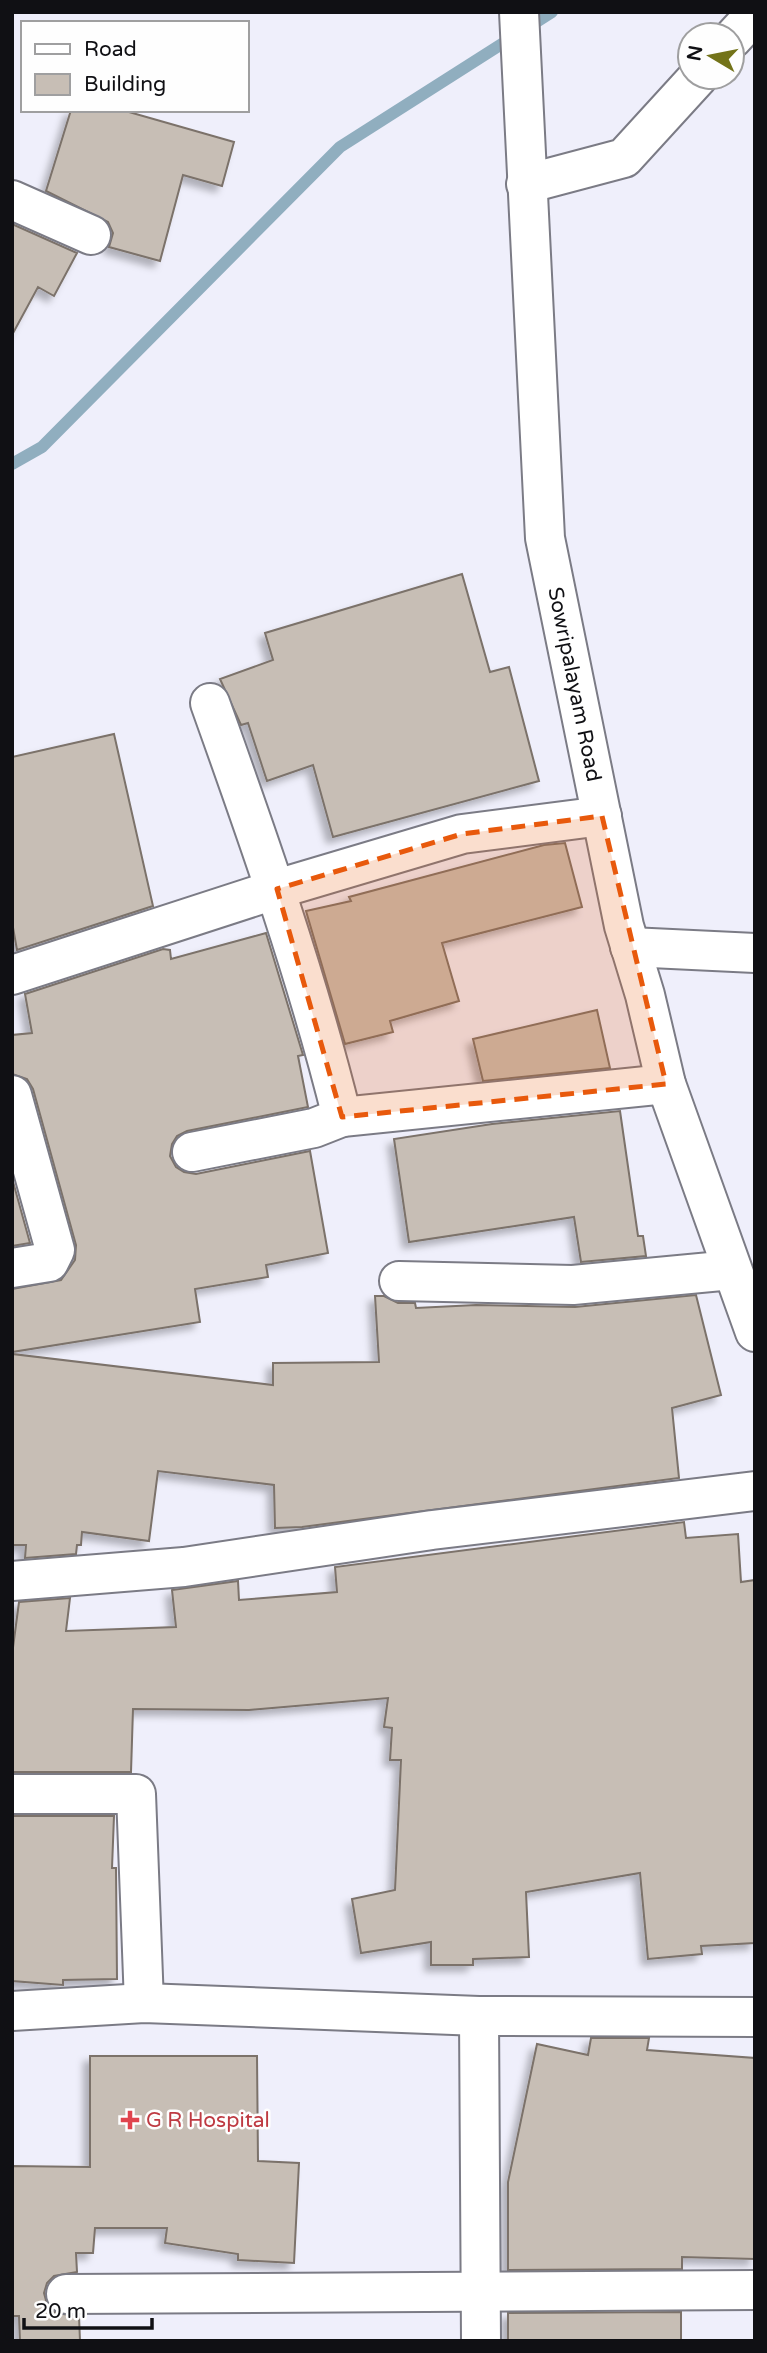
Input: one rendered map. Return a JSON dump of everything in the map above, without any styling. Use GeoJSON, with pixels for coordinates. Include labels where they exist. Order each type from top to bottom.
{"type":"FeatureCollection","features":[{"type":"Feature","properties":{"kind":"street","name":"Sowripalayam Road"},"geometry":{"type":"LineString","coordinates":[[519,12],[545,538],[630,947],[666,1084],[755,1332]]}},
{"type":"Feature","properties":{"kind":"street"},"geometry":{"type":"LineString","coordinates":[[526,184],[624,158],[685,91]]}},
{"type":"Feature","properties":{"kind":"street"},"geometry":{"type":"LineString","coordinates":[[12,200],[91,235]]}},
{"type":"Feature","properties":{"kind":"street"},"geometry":{"type":"LineString","coordinates":[[210,703],[277,889],[320,1026],[342,1117]]}},
{"type":"Feature","properties":{"kind":"street"},"geometry":{"type":"LineString","coordinates":[[12,975],[277,889],[462,834],[602,816]]}},
{"type":"Feature","properties":{"kind":"street"},"geometry":{"type":"LineString","coordinates":[[630,947],[755,953]]}},
{"type":"Feature","properties":{"kind":"street"},"geometry":{"type":"LineString","coordinates":[[192,1152],[314,1128],[342,1117],[666,1084]]}},
{"type":"Feature","properties":{"kind":"street"},"geometry":{"type":"LineString","coordinates":[[12,1095],[55,1250],[49,1262],[12,1268]]}},
{"type":"Feature","properties":{"kind":"street"},"geometry":{"type":"LineString","coordinates":[[399,1282],[573,1284],[732,1270]]}},
{"type":"Feature","properties":{"kind":"street"},"geometry":{"type":"LineString","coordinates":[[12,1581],[184,1567],[432,1530],[755,1491]]}},
{"type":"Feature","properties":{"kind":"street"},"geometry":{"type":"LineString","coordinates":[[12,1794],[136,1794],[144,2003]]}},
{"type":"Feature","properties":{"kind":"street"},"geometry":{"type":"LineString","coordinates":[[12,2011],[144,2003],[479,2016],[755,2017]]}},
{"type":"Feature","properties":{"kind":"street"},"geometry":{"type":"LineString","coordinates":[[479,2016],[481,2341]]}},
{"type":"Feature","properties":{"kind":"street"},"geometry":{"type":"LineString","coordinates":[[66,2294],[755,2290]]}},
{"type":"Feature","properties":{"kind":"highlighted area"},"geometry":{"type":"Polygon","coordinates":[[[602,816],[666,1084],[342,1117],[277,889],[462,834],[602,816]]]}},
{"type":"Feature","properties":{"kind":"building"},"geometry":{"type":"Polygon","coordinates":[[[70,112],[129,112],[234,142],[222,186],[183,175],[160,261],[109,247],[113,233],[108,222],[46,191],[70,112]]]}},
{"type":"Feature","properties":{"kind":"building"},"geometry":{"type":"Polygon","coordinates":[[[12,224],[77,253],[54,296],[38,287],[12,335],[12,224]]]}},
{"type":"Feature","properties":{"kind":"building"},"geometry":{"type":"Polygon","coordinates":[[[462,574],[490,672],[509,667],[539,781],[333,837],[313,765],[267,781],[248,723],[241,725],[220,679],[273,660],[265,633],[462,574]]]}},
{"type":"Feature","properties":{"kind":"building"},"geometry":{"type":"Polygon","coordinates":[[[114,734],[153,906],[17,950],[12,922],[12,757],[114,734]]]}},
{"type":"Feature","properties":{"kind":"building"},"geometry":{"type":"Polygon","coordinates":[[[565,843],[582,907],[442,943],[459,1001],[390,1021],[393,1032],[345,1044],[306,911],[351,901],[349,897],[544,845],[565,843]]]}},
{"type":"Feature","properties":{"kind":"building"},"geometry":{"type":"Polygon","coordinates":[[[266,933],[303,1055],[298,1056],[308,1107],[187,1131],[177,1136],[170,1156],[176,1167],[196,1174],[310,1151],[328,1253],[266,1265],[268,1277],[195,1289],[200,1322],[12,1352],[12,1289],[61,1280],[75,1260],[76,1245],[33,1089],[27,1079],[12,1074],[12,1035],[32,1033],[25,994],[163,949],[170,950],[171,959],[266,933]]]}},
{"type":"Feature","properties":{"kind":"building"},"geometry":{"type":"Polygon","coordinates":[[[597,1010],[610,1068],[483,1081],[473,1039],[597,1010]]]}},
{"type":"Feature","properties":{"kind":"building"},"geometry":{"type":"Polygon","coordinates":[[[620,1111],[638,1236],[643,1236],[646,1256],[581,1262],[574,1217],[409,1242],[394,1139],[492,1124],[620,1111]]]}},
{"type":"Feature","properties":{"kind":"building"},"geometry":{"type":"Polygon","coordinates":[[[12,1178],[30,1243],[12,1246],[12,1178]]]}},
{"type":"Feature","properties":{"kind":"building"},"geometry":{"type":"Polygon","coordinates":[[[696,1295],[721,1395],[672,1408],[679,1478],[302,1527],[275,1528],[274,1485],[158,1471],[149,1541],[82,1532],[81,1545],[77,1545],[76,1554],[25,1558],[26,1545],[12,1545],[12,1354],[273,1385],[273,1363],[379,1362],[375,1296],[384,1296],[398,1303],[415,1303],[416,1308],[476,1305],[575,1307],[696,1295]]]}},
{"type":"Feature","properties":{"kind":"building"},"geometry":{"type":"Polygon","coordinates":[[[684,1522],[686,1538],[738,1534],[741,1582],[755,1580],[755,1943],[701,1946],[702,1954],[648,1959],[640,1873],[526,1892],[529,1957],[473,1959],[473,1965],[431,1965],[431,1942],[361,1953],[352,1899],[395,1890],[401,1760],[390,1760],[392,1728],[384,1727],[388,1698],[249,1710],[133,1709],[131,1772],[12,1772],[12,1655],[19,1602],[70,1598],[66,1631],[176,1627],[172,1590],[238,1581],[239,1600],[337,1592],[335,1567],[684,1522]]]}},
{"type":"Feature","properties":{"kind":"building"},"geometry":{"type":"Polygon","coordinates":[[[12,1816],[114,1816],[112,1868],[116,1868],[117,1979],[63,1980],[63,1985],[12,1981],[12,1816]]]}},
{"type":"Feature","properties":{"kind":"building"},"geometry":{"type":"Polygon","coordinates":[[[591,2038],[649,2038],[647,2050],[755,2058],[755,2259],[682,2257],[682,2269],[508,2270],[508,2182],[537,2044],[588,2055],[591,2038]]]}},
{"type":"Feature","properties":{"kind":"building"},"geometry":{"type":"Polygon","coordinates":[[[90,2056],[257,2056],[258,2161],[299,2163],[294,2263],[238,2260],[238,2254],[165,2243],[167,2228],[95,2228],[93,2253],[76,2253],[77,2272],[54,2276],[47,2283],[44,2293],[47,2304],[55,2313],[79,2316],[80,2341],[20,2341],[19,2316],[12,2316],[12,2166],[90,2167],[90,2056]]]}},
{"type":"Feature","properties":{"kind":"building"},"geometry":{"type":"Polygon","coordinates":[[[681,2312],[681,2341],[508,2341],[508,2313],[681,2312]]]}},
{"type":"Feature","properties":{"kind":"waterway"},"geometry":{"type":"LineString","coordinates":[[12,464],[42,447],[340,147],[552,12]]}},
{"type":"Feature","properties":{"kind":"place","name":"G R Hospital"},"geometry":{"type":"Point","coordinates":[130,2120]}}]}
